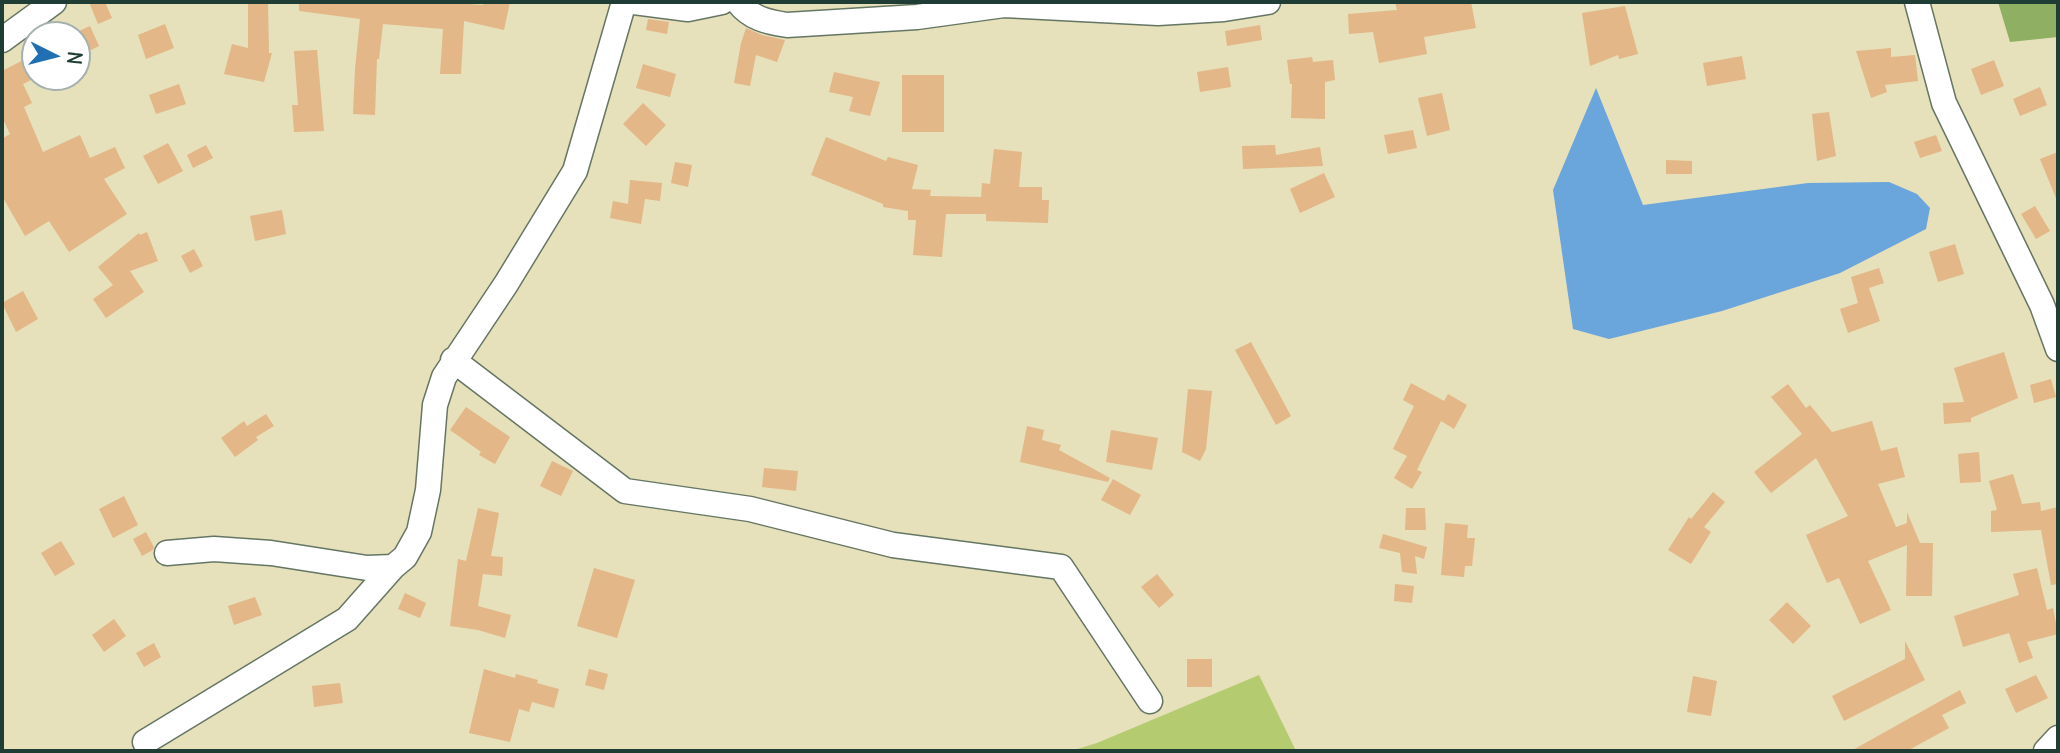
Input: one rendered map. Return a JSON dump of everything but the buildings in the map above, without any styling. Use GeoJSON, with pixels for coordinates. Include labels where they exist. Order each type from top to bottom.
{"type":"FeatureCollection","features":[{"type":"Feature","properties":{"kind":"street"},"geometry":{"type":"LineString","coordinates":[[2,40],[54,2]]}},
{"type":"Feature","properties":{"kind":"street"},"geometry":{"type":"LineString","coordinates":[[145,742],[347,619],[405,557],[419,531],[428,490],[435,405],[444,377],[506,284],[575,171],[624,2]]}},
{"type":"Feature","properties":{"kind":"street"},"geometry":{"type":"LineString","coordinates":[[634,2],[688,9],[722,2]]}},
{"type":"Feature","properties":{"kind":"street"},"geometry":{"type":"LineString","coordinates":[[737,2],[754,17],[787,25],[917,17],[1004,5],[1158,13],[1224,9],[1268,2]]}},
{"type":"Feature","properties":{"kind":"street"},"geometry":{"type":"LineString","coordinates":[[1917,2],[1944,103],[2042,305],[2058,349]]}},
{"type":"Feature","properties":{"kind":"street"},"geometry":{"type":"LineString","coordinates":[[453,360],[625,491],[750,509],[893,545],[1061,567],[1150,701]]}},
{"type":"Feature","properties":{"kind":"street"},"geometry":{"type":"LineString","coordinates":[[167,553],[214,549],[271,553],[367,568],[393,567]]}},
{"type":"Feature","properties":{"kind":"street"},"geometry":{"type":"LineString","coordinates":[[2046,751],[2058,738]]}},
{"type":"Feature","properties":{"kind":"green space"},"geometry":{"type":"Polygon","coordinates":[[[1998,2],[2058,2],[2058,37],[2010,42],[1998,2]]]}},
{"type":"Feature","properties":{"kind":"green space"},"geometry":{"type":"Polygon","coordinates":[[[1259,675],[1296,751],[1071,751],[1097,743],[1259,675]]]}},
{"type":"Feature","properties":{"kind":"water"},"geometry":{"type":"Polygon","coordinates":[[[1596,88],[1643,205],[1808,183],[1889,182],[1917,194],[1930,208],[1926,229],[1840,273],[1722,311],[1609,339],[1573,329],[1553,190],[1596,88]]]}}]}
